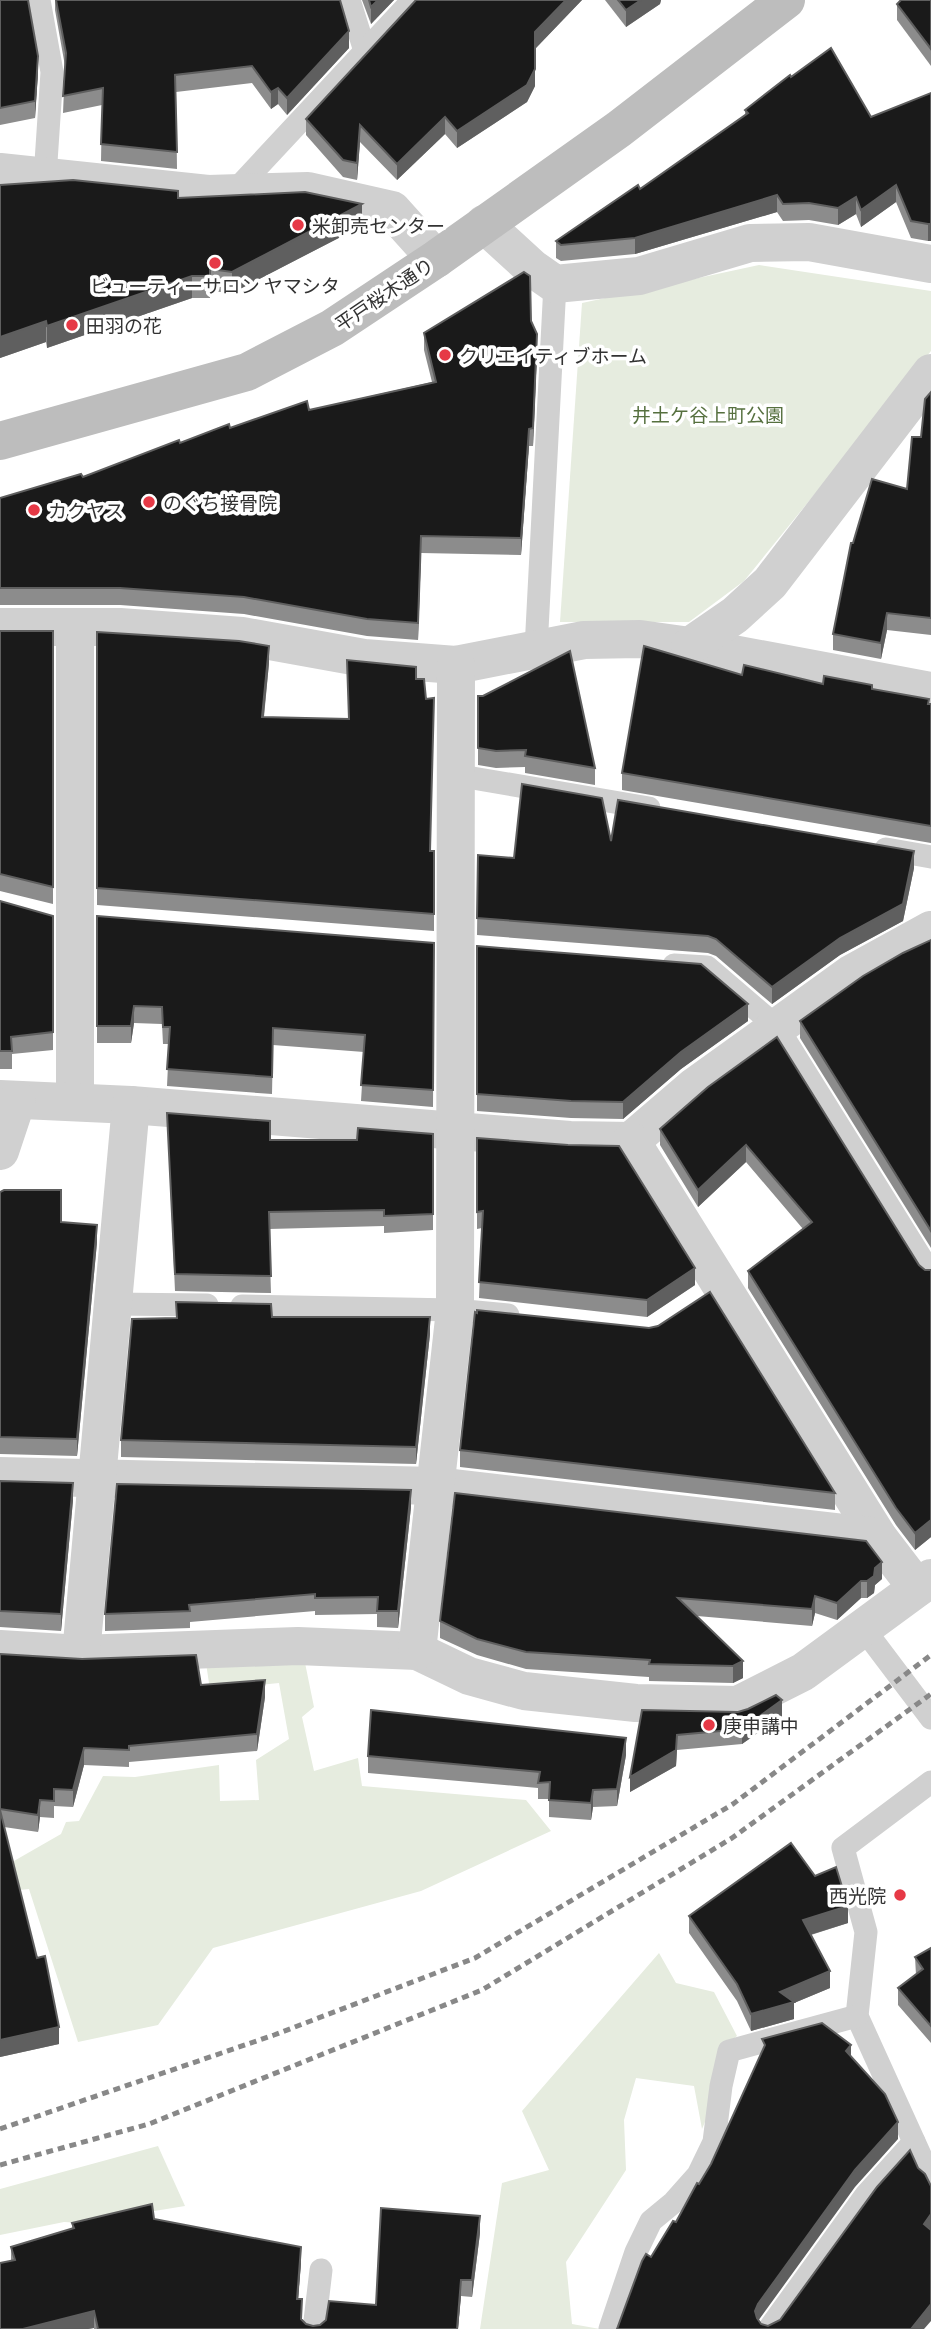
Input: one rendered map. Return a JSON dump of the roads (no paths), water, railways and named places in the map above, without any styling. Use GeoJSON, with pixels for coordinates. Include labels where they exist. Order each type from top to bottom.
{"type":"FeatureCollection","features":[{"type":"Feature","properties":{"kind":"main road","name":"平戸桜木通り"},"geometry":{"type":"LineString","coordinates":[[0,441],[247,372],[332,328],[436,259],[619,129],[786,0]]}},
{"type":"Feature","properties":{"kind":"street"},"geometry":{"type":"LineString","coordinates":[[0,172],[208,194],[308,191],[392,210],[436,259]]}},
{"type":"Feature","properties":{"kind":"street"},"geometry":{"type":"LineString","coordinates":[[484,225],[532,268],[555,284],[639,276],[750,243],[809,242],[931,264]]}},
{"type":"Feature","properties":{"kind":"street"},"geometry":{"type":"LineString","coordinates":[[690,646],[735,615],[770,583],[931,373]]}},
{"type":"Feature","properties":{"kind":"street"},"geometry":{"type":"LineString","coordinates":[[0,627],[120,627],[242,636],[364,658],[456,665],[584,640],[640,639],[931,691]]}},
{"type":"Feature","properties":{"kind":"street"},"geometry":{"type":"LineString","coordinates":[[75,627],[75,1102]]}},
{"type":"Feature","properties":{"kind":"street"},"geometry":{"type":"LineString","coordinates":[[417,1651],[455,1310],[456,665]]}},
{"type":"Feature","properties":{"kind":"street"},"geometry":{"type":"LineString","coordinates":[[0,1151],[9,1099],[131,1105],[570,1140],[631,1141],[694,1087],[851,974],[931,931]]}},
{"type":"Feature","properties":{"kind":"street"},"geometry":{"type":"LineString","coordinates":[[82,1654],[131,1105]]}},
{"type":"Feature","properties":{"kind":"street"},"geometry":{"type":"LineString","coordinates":[[0,1649],[82,1654],[298,1646],[417,1651],[469,1676],[524,1691],[636,1703],[738,1705],[803,1672],[924,1583],[878,1537],[711,1292],[631,1141]]}},
{"type":"Feature","properties":{"kind":"street"},"geometry":{"type":"LineString","coordinates":[[0,1476],[435,1486],[878,1537]]}},
{"type":"Feature","properties":{"kind":"lane"},"geometry":{"type":"LineString","coordinates":[[39,0],[52,72],[45,177]]}},
{"type":"Feature","properties":{"kind":"lane"},"geometry":{"type":"LineString","coordinates":[[349,0],[365,51]]}},
{"type":"Feature","properties":{"kind":"lane"},"geometry":{"type":"LineString","coordinates":[[233,193],[414,0]]}},
{"type":"Feature","properties":{"kind":"lane"},"geometry":{"type":"LineString","coordinates":[[536,649],[555,284]]}},
{"type":"Feature","properties":{"kind":"lane"},"geometry":{"type":"LineString","coordinates":[[455,775],[672,812]]}},
{"type":"Feature","properties":{"kind":"lane"},"geometry":{"type":"LineString","coordinates":[[862,844],[931,857]]}},
{"type":"Feature","properties":{"kind":"lane"},"geometry":{"type":"LineString","coordinates":[[654,963],[707,967],[777,1027],[931,1274]]}},
{"type":"Feature","properties":{"kind":"lane"},"geometry":{"type":"LineString","coordinates":[[112,1304],[455,1310],[533,1318]]}},
{"type":"Feature","properties":{"kind":"lane"},"geometry":{"type":"LineString","coordinates":[[863,1628],[931,1718]]}},
{"type":"Feature","properties":{"kind":"lane"},"geometry":{"type":"LineString","coordinates":[[931,1782],[843,1848],[866,1932],[857,2015],[931,2179]]}},
{"type":"Feature","properties":{"kind":"lane"},"geometry":{"type":"LineString","coordinates":[[610,2329],[636,2252],[652,2221],[674,2202],[698,2175],[714,2141],[721,2086],[729,2051],[857,2015]]}},
{"type":"Feature","properties":{"kind":"lane"},"geometry":{"type":"LineString","coordinates":[[769,2329],[866,2195],[914,2143]]}},
{"type":"Feature","properties":{"kind":"lane"},"geometry":{"type":"LineString","coordinates":[[314,2329],[321,2270]]}},
{"type":"Feature","properties":{"kind":"railway"},"geometry":{"type":"LineString","coordinates":[[0,2129],[274,2035],[475,1958],[733,1804],[931,1655]]}},
{"type":"Feature","properties":{"kind":"railway"},"geometry":{"type":"LineString","coordinates":[[0,2165],[149,2124],[482,1990],[732,1838],[931,1694]]}},
{"type":"Feature","properties":{"kind":"place","name":"米卸売センター"},"geometry":{"type":"Point","coordinates":[298,225]}},
{"type":"Feature","properties":{"kind":"place","name":"ビューティーサロン ヤマシタ"},"geometry":{"type":"Point","coordinates":[215,263]}},
{"type":"Feature","properties":{"kind":"place","name":"田羽の花"},"geometry":{"type":"Point","coordinates":[72,325]}},
{"type":"Feature","properties":{"kind":"place","name":"クリエイティブホーム"},"geometry":{"type":"Point","coordinates":[445,355]}},
{"type":"Feature","properties":{"kind":"place","name":"のぐち接骨院"},"geometry":{"type":"Point","coordinates":[149,502]}},
{"type":"Feature","properties":{"kind":"place","name":"カクヤス"},"geometry":{"type":"Point","coordinates":[34,510]}},
{"type":"Feature","properties":{"kind":"place","name":"庚申講中"},"geometry":{"type":"Point","coordinates":[709,1725]}},
{"type":"Feature","properties":{"kind":"place","name":"西光院"},"geometry":{"type":"Point","coordinates":[900,1895]}},
{"type":"Feature","properties":{"kind":"park label","name":"井土ケ谷上町公園"},"geometry":{"type":"Point","coordinates":[708,414]}}]}
